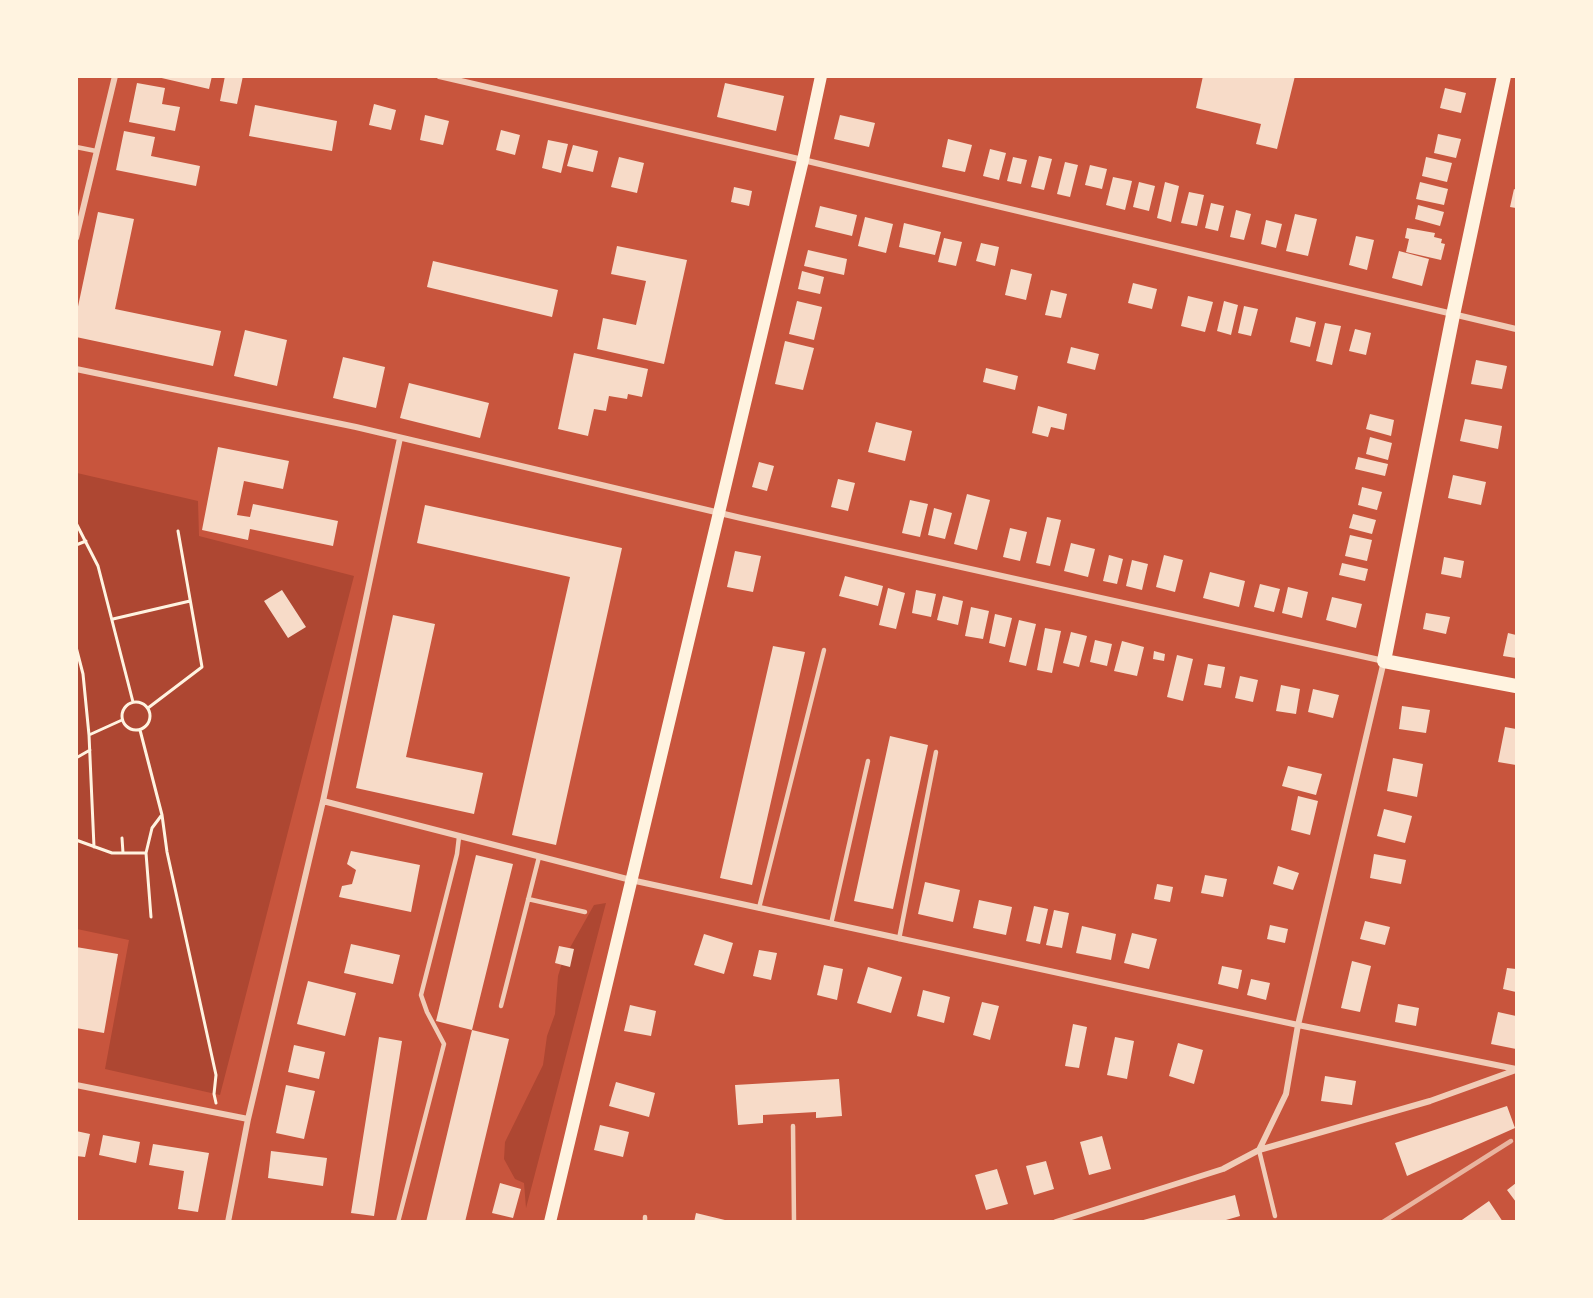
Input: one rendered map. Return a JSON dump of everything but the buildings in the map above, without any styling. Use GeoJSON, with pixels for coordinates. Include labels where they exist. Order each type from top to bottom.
{"type":"FeatureCollection","features":[{"type":"Feature","properties":{"kind":"main road"},"geometry":{"type":"LineString","coordinates":[[550,1221],[803,160],[821,76]]}},
{"type":"Feature","properties":{"kind":"main road"},"geometry":{"type":"LineString","coordinates":[[1504,76],[1453,315],[1384,661],[1516,686]]}},
{"type":"Feature","properties":{"kind":"street"},"geometry":{"type":"LineString","coordinates":[[76,238],[115,76]]}},
{"type":"Feature","properties":{"kind":"street"},"geometry":{"type":"LineString","coordinates":[[439,76],[1516,329]]}},
{"type":"Feature","properties":{"kind":"street"},"geometry":{"type":"LineString","coordinates":[[76,369],[249,403],[718,512],[1384,661],[1298,1025],[1286,1094],[1259,1150]]}},
{"type":"Feature","properties":{"kind":"street"},"geometry":{"type":"LineString","coordinates":[[228,1221],[248,1119],[323,801],[400,438]]}},
{"type":"Feature","properties":{"kind":"street"},"geometry":{"type":"LineString","coordinates":[[323,801],[631,880],[1516,1070]]}},
{"type":"Feature","properties":{"kind":"street"},"geometry":{"type":"LineString","coordinates":[[1056,1221],[1223,1169],[1259,1150],[1430,1101],[1516,1070]]}},
{"type":"Feature","properties":{"kind":"street"},"geometry":{"type":"LineString","coordinates":[[76,1085],[248,1119]]}},
{"type":"Feature","properties":{"kind":"lane"},"geometry":{"type":"LineString","coordinates":[[76,147],[96,151]]}},
{"type":"Feature","properties":{"kind":"lane"},"geometry":{"type":"LineString","coordinates":[[759,908],[824,650]]}},
{"type":"Feature","properties":{"kind":"lane"},"geometry":{"type":"LineString","coordinates":[[899,939],[936,752]]}},
{"type":"Feature","properties":{"kind":"lane"},"geometry":{"type":"LineString","coordinates":[[831,924],[868,761]]}},
{"type":"Feature","properties":{"kind":"lane"},"geometry":{"type":"LineString","coordinates":[[398,1221],[444,1044],[427,1012],[421,994],[457,854],[459,837]]}},
{"type":"Feature","properties":{"kind":"lane"},"geometry":{"type":"LineString","coordinates":[[501,1006],[539,857]]}},
{"type":"Feature","properties":{"kind":"lane"},"geometry":{"type":"LineString","coordinates":[[528,899],[585,912]]}},
{"type":"Feature","properties":{"kind":"lane"},"geometry":{"type":"LineString","coordinates":[[793,1126],[794,1221]]}},
{"type":"Feature","properties":{"kind":"lane"},"geometry":{"type":"LineString","coordinates":[[1259,1150],[1275,1215]]}},
{"type":"Feature","properties":{"kind":"path"},"geometry":{"type":"LineString","coordinates":[[76,524],[98,566],[133,702]]}},
{"type":"Feature","properties":{"kind":"path"},"geometry":{"type":"LineString","coordinates":[[148,708],[202,667],[178,531]]}},
{"type":"Feature","properties":{"kind":"path"},"geometry":{"type":"LineString","coordinates":[[76,545],[86,541]]}},
{"type":"Feature","properties":{"kind":"path"},"geometry":{"type":"LineString","coordinates":[[113,619],[190,601]]}},
{"type":"Feature","properties":{"kind":"path"},"geometry":{"type":"LineString","coordinates":[[76,647],[83,674],[89,735],[94,847]]}},
{"type":"Feature","properties":{"kind":"path"},"geometry":{"type":"LineString","coordinates":[[133,702],[144,704],[148,708],[150,718],[148,724],[140,730],[129,729],[122,720],[124,709],[133,702]]}},
{"type":"Feature","properties":{"kind":"path"},"geometry":{"type":"LineString","coordinates":[[89,735],[122,720]]}},
{"type":"Feature","properties":{"kind":"path"},"geometry":{"type":"LineString","coordinates":[[140,730],[162,815],[167,852],[216,1075],[214,1094],[219,1113]]}},
{"type":"Feature","properties":{"kind":"path"},"geometry":{"type":"LineString","coordinates":[[76,758],[90,750]]}},
{"type":"Feature","properties":{"kind":"path"},"geometry":{"type":"LineString","coordinates":[[151,917],[146,853],[152,828],[162,815]]}},
{"type":"Feature","properties":{"kind":"path"},"geometry":{"type":"LineString","coordinates":[[122,838],[123,853]]}},
{"type":"Feature","properties":{"kind":"path"},"geometry":{"type":"LineString","coordinates":[[76,840],[112,853],[146,853]]}},
{"type":"Feature","properties":{"kind":"shaded area"},"geometry":{"type":"Polygon","coordinates":[[[77,473],[198,501],[199,536],[354,576],[220,1095],[105,1069],[129,940],[77,929],[77,473]]]}},
{"type":"Feature","properties":{"kind":"shaded area"},"geometry":{"type":"Polygon","coordinates":[[[606,903],[526,1208],[524,1183],[515,1179],[504,1159],[505,1142],[543,1065],[547,1036],[555,1014],[558,976],[563,960],[594,905],[606,903]]]}},
{"type":"Feature","properties":{"kind":"railway"},"geometry":{"type":"LineString","coordinates":[[1383,1222],[1511,1141]]}}]}
